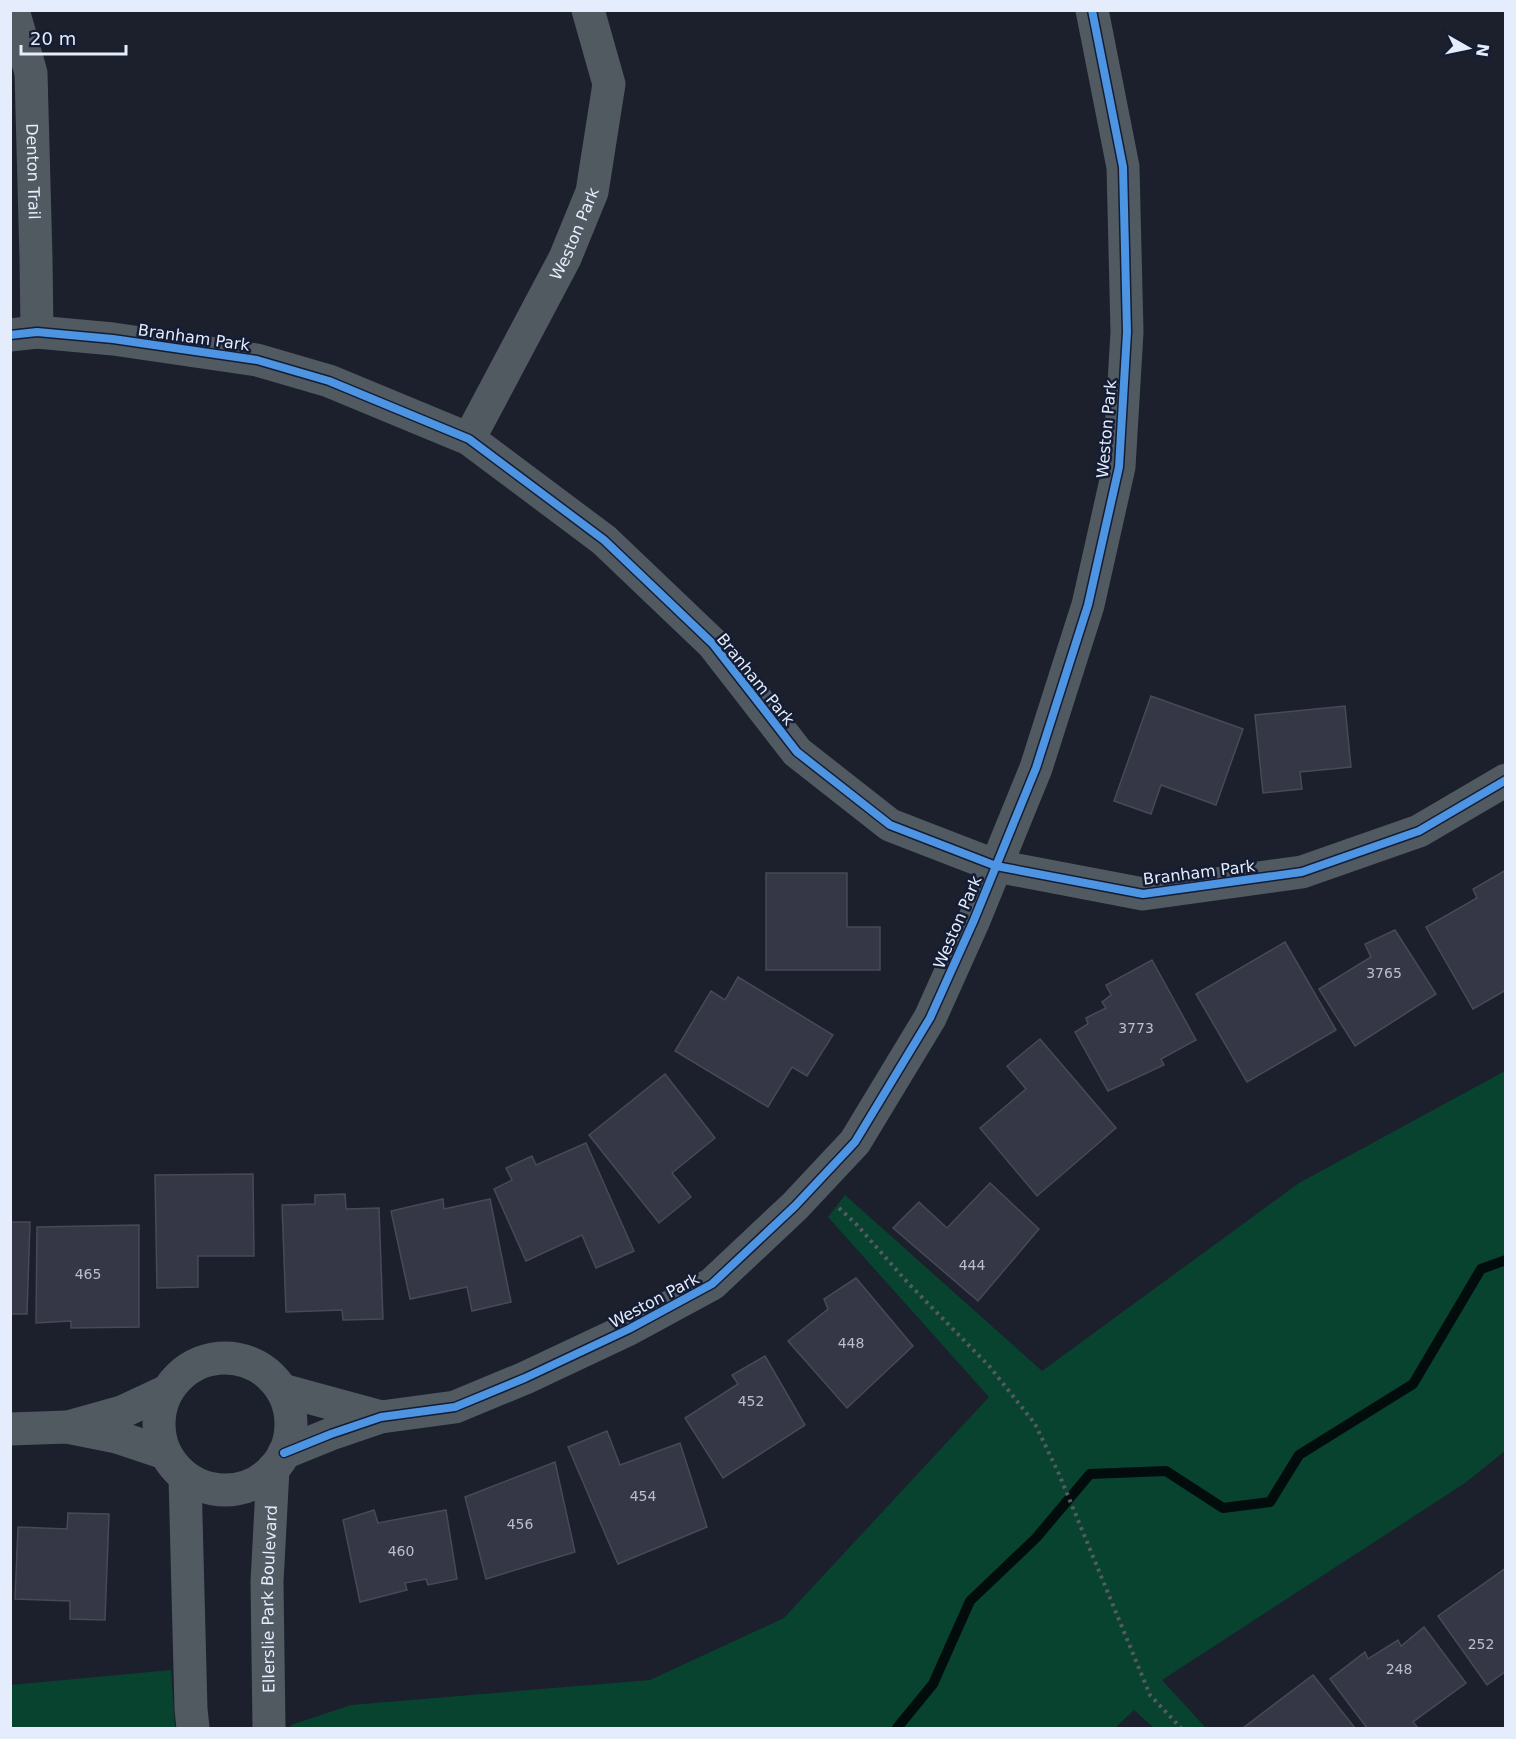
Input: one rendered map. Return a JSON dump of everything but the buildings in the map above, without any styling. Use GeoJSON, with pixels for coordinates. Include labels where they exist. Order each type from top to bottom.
{"type":"FeatureCollection","features":[{"type":"Feature","properties":{"kind":"street","name":"Denton Trail"},"geometry":{"type":"LineString","coordinates":[[13,10],[31,74],[36,258],[24,334]]}},
{"type":"Feature","properties":{"kind":"street","name":"Weston Park"},"geometry":{"type":"LineString","coordinates":[[469,439],[566,258],[592,192],[609,84],[588,10]]}},
{"type":"Feature","properties":{"kind":"street","name":"Weston Park"},"geometry":{"type":"LineString","coordinates":[[10,1429],[68,1427],[117,1437],[175,1465],[202,1486],[221,1490],[241,1488],[258,1481],[278,1461],[331,1434],[381,1417],[455,1407],[525,1378],[629,1329],[712,1284],[814,1186],[855,1142],[930,1018],[974,920],[1036,768],[1088,605],[1119,467],[1127,332],[1123,166],[1092,10]]}},
{"type":"Feature","properties":{"kind":"street","name":"Branham Park"},"geometry":{"type":"LineString","coordinates":[[24,334],[113,339],[257,360],[329,381],[469,439],[604,540],[688,620],[713,644],[797,752],[890,825],[996,866],[1143,894],[1302,872],[1419,831],[1506,780]]}},
{"type":"Feature","properties":{"kind":"street","name":"Weston Park"},"geometry":{"type":"LineString","coordinates":[[175,1465],[159,1433],[160,1411],[167,1391],[179,1375],[196,1364],[214,1358],[234,1358],[253,1363],[269,1374],[282,1390],[290,1410],[291,1432],[278,1461]]}},
{"type":"Feature","properties":{"kind":"street","name":"Weston Park"},"geometry":{"type":"LineString","coordinates":[[282,1390],[381,1417]]}},
{"type":"Feature","properties":{"kind":"street","name":"Weston Park"},"geometry":{"type":"LineString","coordinates":[[68,1427],[122,1412],[167,1391]]}},
{"type":"Feature","properties":{"kind":"street","name":"Ellerslie Park Boulevard"},"geometry":{"type":"LineString","coordinates":[[268,1728],[267,1582],[278,1461]]}},
{"type":"Feature","properties":{"kind":"street"},"geometry":{"type":"LineString","coordinates":[[175,1465],[193,1728]]}},
{"type":"Feature","properties":{"kind":"path"},"geometry":{"type":"LineString","coordinates":[[814,1186],[857,1225],[908,1283],[990,1367],[1035,1424],[1059,1474],[1150,1695],[1181,1728]]}},
{"type":"Feature","properties":{"kind":"green space"},"geometry":{"type":"Polygon","coordinates":[[[1505,1071],[1505,1451],[1465,1483],[1162,1680],[1206,1728],[1154,1728],[1134,1710],[1115,1728],[291,1728],[291,1725],[351,1705],[650,1680],[784,1618],[989,1397],[828,1217],[845,1195],[1042,1371],[1299,1183],[1505,1071]]]}},
{"type":"Feature","properties":{"kind":"green space"},"geometry":{"type":"Polygon","coordinates":[[[171,1670],[175,1728],[11,1728],[11,1685],[171,1670]]]}},
{"type":"Feature","properties":{"kind":"waterway"},"geometry":{"type":"LineString","coordinates":[[897,1728],[933,1684],[970,1601],[1036,1538],[1090,1474],[1166,1471],[1223,1508],[1270,1502],[1299,1455],[1413,1384],[1481,1269],[1506,1260]]}},
{"type":"Feature","properties":{"kind":"cycle path"},"geometry":{"type":"LineString","coordinates":[[284,1453],[381,1417],[455,1407],[525,1378],[629,1329],[712,1284],[795,1206],[855,1142],[930,1018],[974,920],[1036,768],[1088,605],[1119,467],[1127,332],[1123,167],[1092,10]]}},
{"type":"Feature","properties":{"kind":"cycle path"},"geometry":{"type":"LineString","coordinates":[[10,335],[37,332],[113,339],[257,360],[329,381],[469,439],[604,540],[713,644],[797,752],[890,825],[996,866],[1143,894],[1302,872],[1419,831],[1506,780]]}}]}
